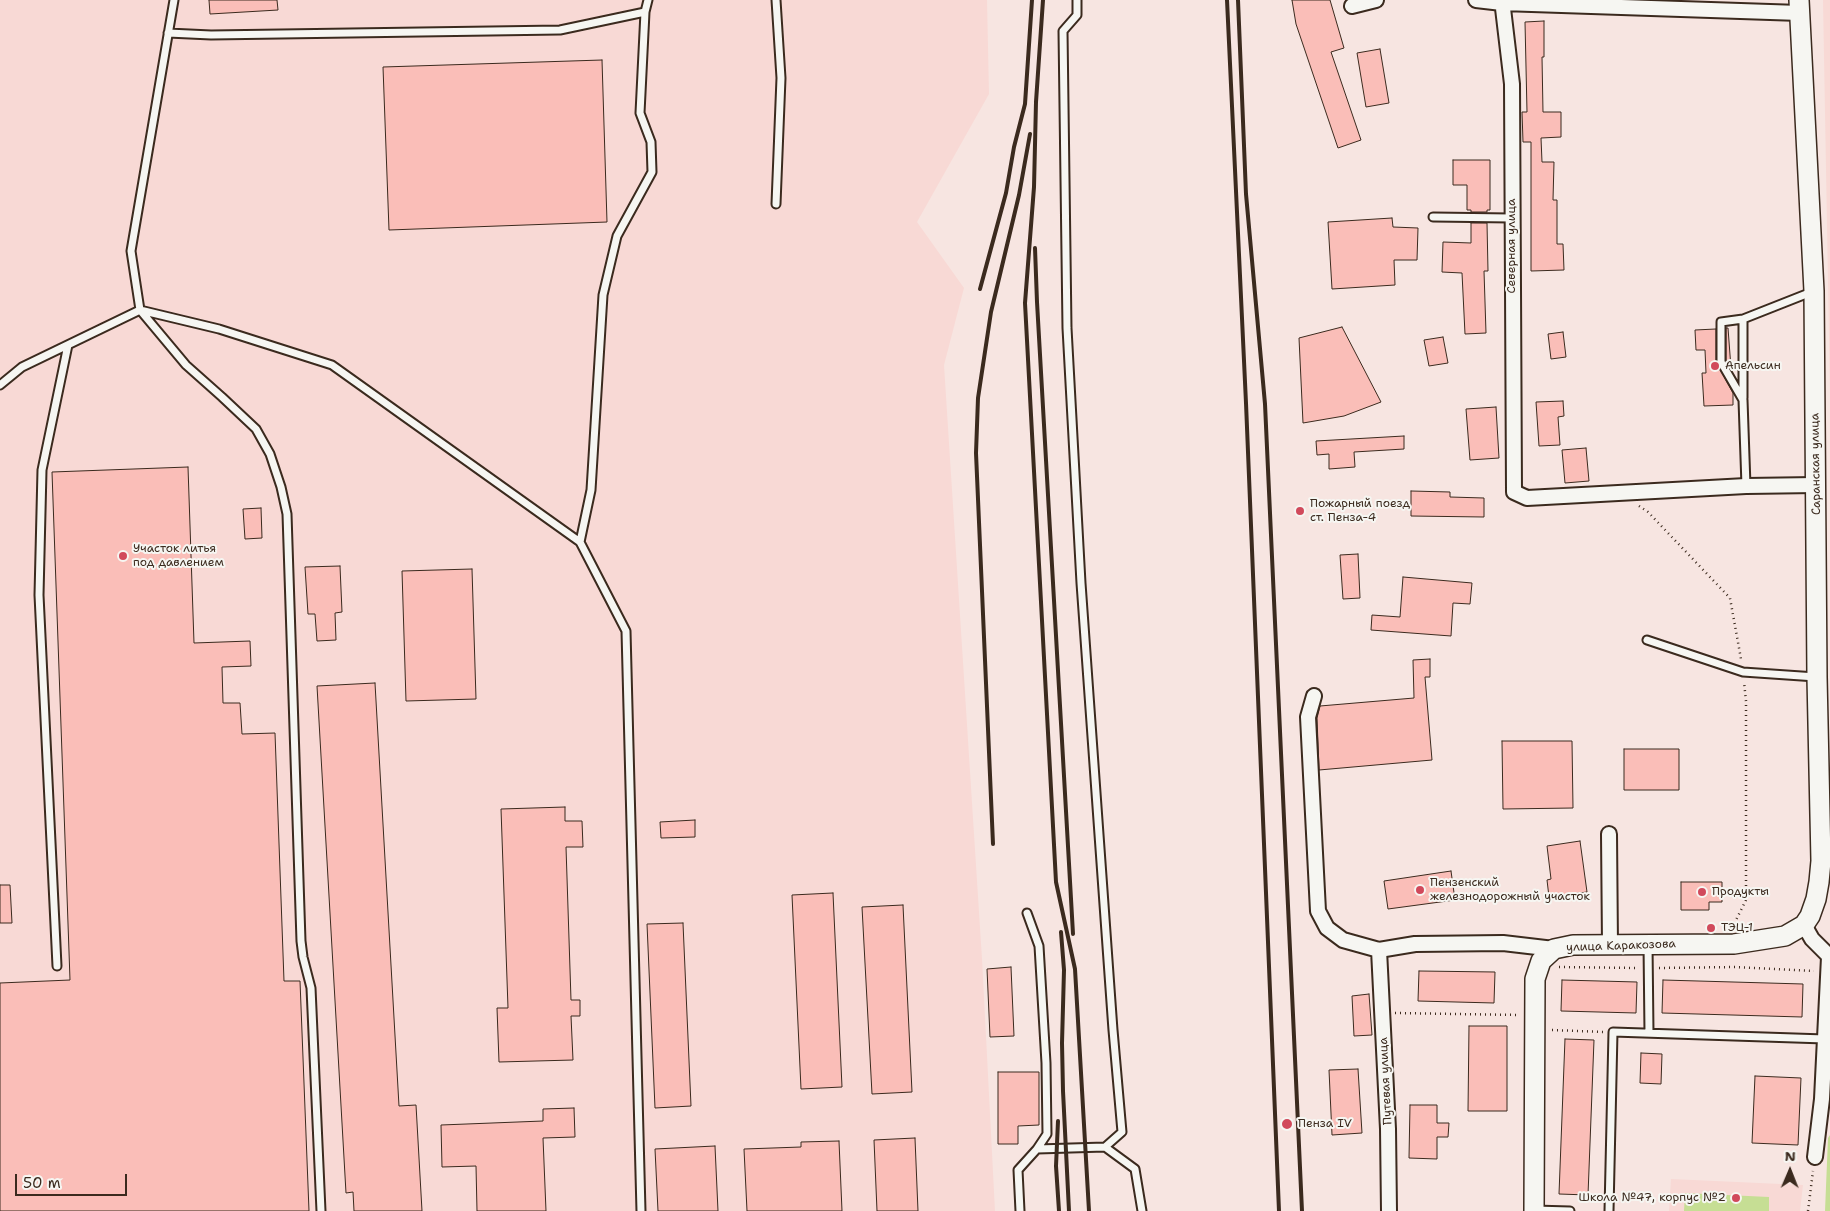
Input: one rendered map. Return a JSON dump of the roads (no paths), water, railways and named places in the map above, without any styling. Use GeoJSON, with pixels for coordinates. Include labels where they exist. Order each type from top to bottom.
{"type":"FeatureCollection","features":[{"type":"Feature","properties":{"kind":"main road","name":"Саранская улица"},"geometry":{"type":"LineString","coordinates":[[1799,6],[1814,291],[1820,862],[1816,899],[1804,926]]}},
{"type":"Feature","properties":{"kind":"main road","name":"улица Каракозова"},"geometry":{"type":"LineString","coordinates":[[1534,1211],[1534,979],[1541,961],[1555,958],[1573,945],[1734,944],[1785,936],[1804,926]]}},
{"type":"Feature","properties":{"kind":"street"},"geometry":{"type":"LineString","coordinates":[[1352,6],[1376,0]]}},
{"type":"Feature","properties":{"kind":"street"},"geometry":{"type":"LineString","coordinates":[[1476,0],[1502,2],[1799,6]]}},
{"type":"Feature","properties":{"kind":"street","name":"Северная улица"},"geometry":{"type":"LineString","coordinates":[[1502,2],[1512,84],[1514,492],[1527,498],[1746,486]]}},
{"type":"Feature","properties":{"kind":"street"},"geometry":{"type":"LineString","coordinates":[[1746,486],[1816,485]]}},
{"type":"Feature","properties":{"kind":"street"},"geometry":{"type":"LineString","coordinates":[[1314,696],[1308,717],[1318,911],[1327,928],[1343,940],[1379,950],[1415,944],[1503,943],[1555,958]]}},
{"type":"Feature","properties":{"kind":"street"},"geometry":{"type":"LineString","coordinates":[[1610,834],[1610,945]]}},
{"type":"Feature","properties":{"kind":"street"},"geometry":{"type":"LineString","coordinates":[[1804,926],[1829,962],[1822,1099],[1815,1157]]}},
{"type":"Feature","properties":{"kind":"street","name":"Путевая улица"},"geometry":{"type":"LineString","coordinates":[[1379,950],[1388,1129],[1389,1211]]}},
{"type":"Feature","properties":{"kind":"lane"},"geometry":{"type":"LineString","coordinates":[[174,0],[131,250],[140,310],[186,365],[256,429],[270,454],[288,514],[301,941],[311,988],[322,1211]]}},
{"type":"Feature","properties":{"kind":"lane"},"geometry":{"type":"LineString","coordinates":[[580,542],[591,490],[603,295],[617,236],[652,172],[650,142],[640,113],[645,12],[648,0]]}},
{"type":"Feature","properties":{"kind":"lane"},"geometry":{"type":"LineString","coordinates":[[776,0],[781,78],[776,204]]}},
{"type":"Feature","properties":{"kind":"lane"},"geometry":{"type":"LineString","coordinates":[[1077,0],[1077,15],[1063,31],[1067,328],[1081,583],[1112,1020],[1122,1132],[1104,1147]]}},
{"type":"Feature","properties":{"kind":"lane"},"geometry":{"type":"LineString","coordinates":[[168,33],[211,35],[560,30],[645,12]]}},
{"type":"Feature","properties":{"kind":"lane"},"geometry":{"type":"LineString","coordinates":[[1433,217],[1512,218]]}},
{"type":"Feature","properties":{"kind":"lane"},"geometry":{"type":"LineString","coordinates":[[1744,400],[1721,362],[1721,322],[1743,318],[1814,291]]}},
{"type":"Feature","properties":{"kind":"lane"},"geometry":{"type":"LineString","coordinates":[[0,385],[22,367],[140,310],[219,328],[332,365],[580,542],[626,631],[641,1211]]}},
{"type":"Feature","properties":{"kind":"lane"},"geometry":{"type":"LineString","coordinates":[[1743,318],[1746,486]]}},
{"type":"Feature","properties":{"kind":"lane"},"geometry":{"type":"LineString","coordinates":[[57,966],[39,595],[42,470],[68,345]]}},
{"type":"Feature","properties":{"kind":"lane"},"geometry":{"type":"LineString","coordinates":[[1647,640],[1743,672],[1817,677]]}},
{"type":"Feature","properties":{"kind":"lane"},"geometry":{"type":"LineString","coordinates":[[1020,1211],[1018,1170],[1037,1149],[1047,1134],[1046,1062],[1039,946],[1027,913]]}},
{"type":"Feature","properties":{"kind":"lane"},"geometry":{"type":"LineString","coordinates":[[1648,944],[1649,1033]]}},
{"type":"Feature","properties":{"kind":"lane"},"geometry":{"type":"LineString","coordinates":[[1609,1211],[1613,1032],[1825,1039]]}},
{"type":"Feature","properties":{"kind":"lane"},"geometry":{"type":"LineString","coordinates":[[1037,1149],[1104,1147],[1135,1169],[1142,1211]]}},
{"type":"Feature","properties":{"kind":"lane"},"geometry":{"type":"LineString","coordinates":[[1534,1211],[1570,1211]]}},
{"type":"Feature","properties":{"kind":"railway"},"geometry":{"type":"LineString","coordinates":[[980,289],[1006,193],[1014,147],[1025,104],[1032,0]]}},
{"type":"Feature","properties":{"kind":"railway"},"geometry":{"type":"LineString","coordinates":[[1043,0],[1036,102],[1034,187],[1025,303],[1056,882],[1075,969],[1089,1211]]}},
{"type":"Feature","properties":{"kind":"railway"},"geometry":{"type":"LineString","coordinates":[[1227,0],[1246,403],[1279,1211]]}},
{"type":"Feature","properties":{"kind":"railway"},"geometry":{"type":"LineString","coordinates":[[1238,0],[1246,194],[1265,404],[1302,1211]]}},
{"type":"Feature","properties":{"kind":"railway"},"geometry":{"type":"LineString","coordinates":[[993,844],[976,453],[978,398],[991,312],[1019,195],[1030,134]]}},
{"type":"Feature","properties":{"kind":"railway"},"geometry":{"type":"LineString","coordinates":[[1035,248],[1073,934]]}},
{"type":"Feature","properties":{"kind":"railway"},"geometry":{"type":"LineString","coordinates":[[1061,932],[1064,970],[1063,1091],[1069,1211]]}},
{"type":"Feature","properties":{"kind":"railway"},"geometry":{"type":"LineString","coordinates":[[1058,1121],[1056,1166],[1059,1211]]}},
{"type":"Feature","properties":{"kind":"place","name":"Апельсин"},"geometry":{"type":"Point","coordinates":[1715,366]}},
{"type":"Feature","properties":{"kind":"place","name":"Пожарный поезд ст. Пенза-4"},"geometry":{"type":"Point","coordinates":[1300,511]}},
{"type":"Feature","properties":{"kind":"place","name":"Участок литья под давлением"},"geometry":{"type":"Point","coordinates":[123,556]}},
{"type":"Feature","properties":{"kind":"place","name":"Пензенский железнодорожный участок"},"geometry":{"type":"Point","coordinates":[1420,890]}},
{"type":"Feature","properties":{"kind":"place","name":"Продукты"},"geometry":{"type":"Point","coordinates":[1702,892]}},
{"type":"Feature","properties":{"kind":"place","name":"ТЭЦ-1"},"geometry":{"type":"Point","coordinates":[1711,928]}},
{"type":"Feature","properties":{"kind":"place","name":"Пенза IV"},"geometry":{"type":"Point","coordinates":[1287,1124]}},
{"type":"Feature","properties":{"kind":"place","name":"Школа №47, корпус №2"},"geometry":{"type":"Point","coordinates":[1736,1198]}}]}
